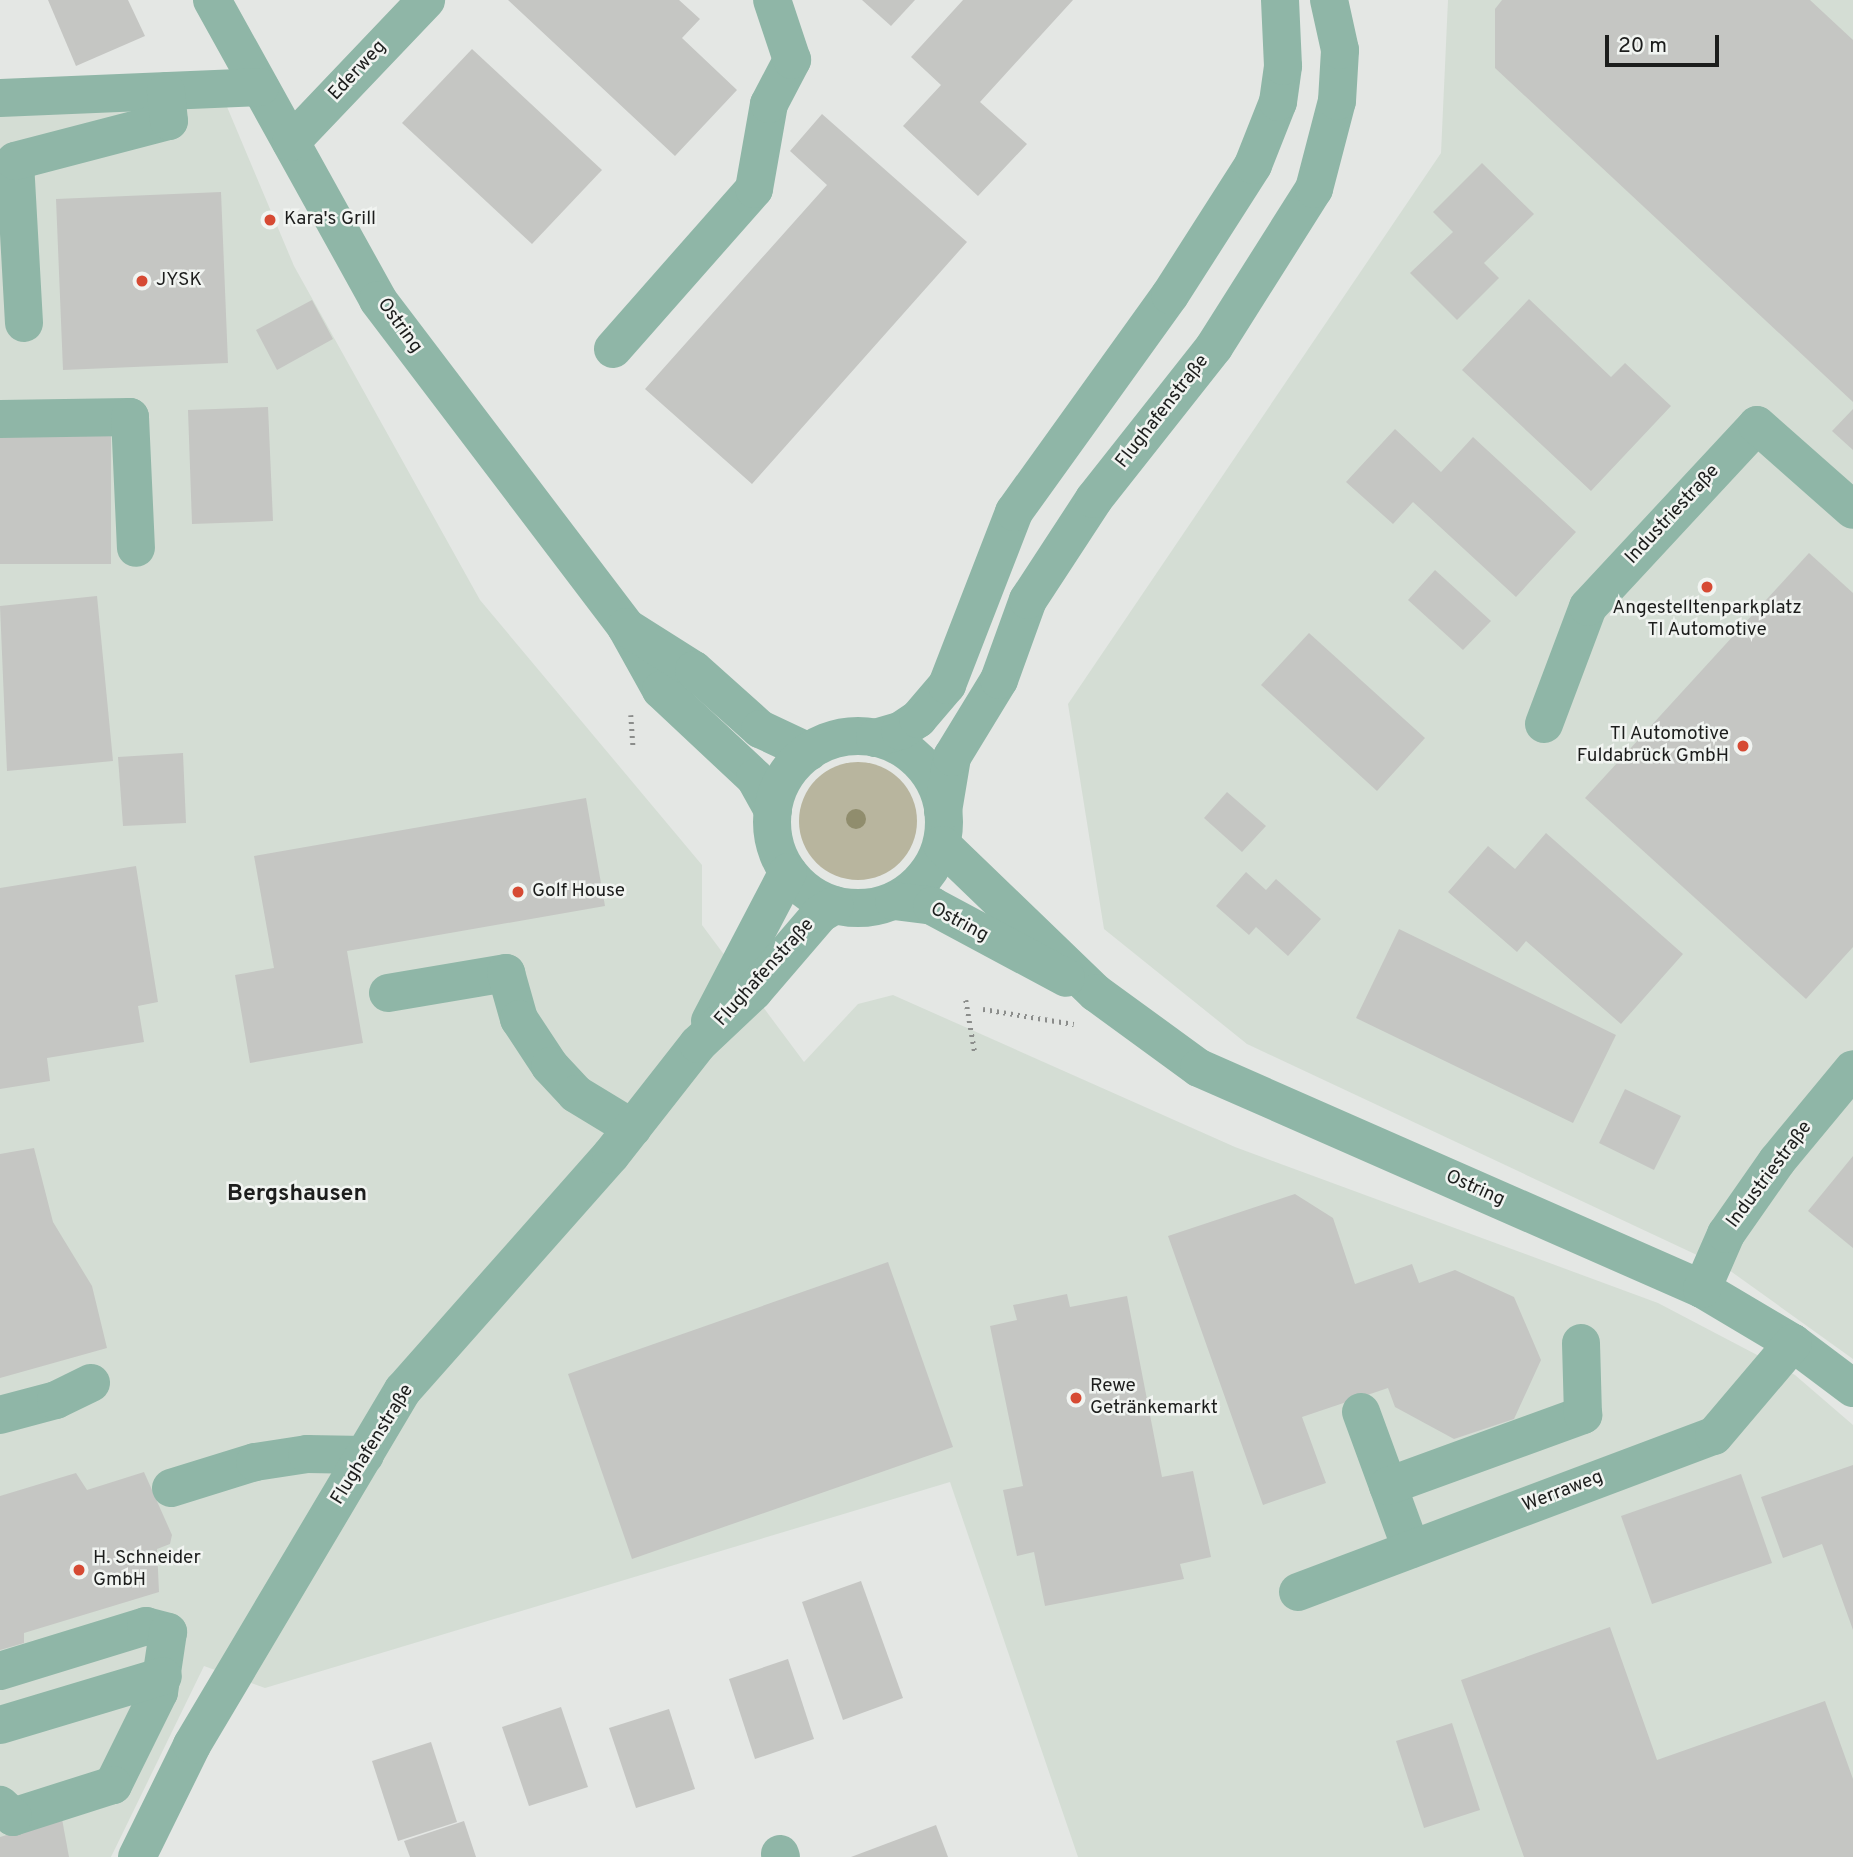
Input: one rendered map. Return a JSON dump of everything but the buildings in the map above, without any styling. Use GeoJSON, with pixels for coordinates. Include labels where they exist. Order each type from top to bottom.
{"type":"FeatureCollection","features":[{"type":"Feature","properties":{"kind":"street","name":"Ostring"},"geometry":{"type":"LineString","coordinates":[[212,0],[378,300],[626,627],[661,690],[755,778],[773,810]]}},
{"type":"Feature","properties":{"kind":"street","name":"Ederweg"},"geometry":{"type":"LineString","coordinates":[[291,142],[426,0]]}},
{"type":"Feature","properties":{"kind":"street"},"geometry":{"type":"LineString","coordinates":[[613,349],[754,189],[769,104],[792,60],[772,0]]}},
{"type":"Feature","properties":{"kind":"street"},"geometry":{"type":"LineString","coordinates":[[875,738],[921,764],[942,828],[932,868],[894,901],[855,908],[835,905],[808,892],[788,872],[778,853],[773,810],[781,783],[809,752],[852,736],[875,738],[900,731],[918,719],[947,685],[1014,512],[1177,285],[1253,165],[1278,102],[1283,66],[1280,0]]}},
{"type":"Feature","properties":{"kind":"street","name":"Flughafenstraße"},"geometry":{"type":"LineString","coordinates":[[942,828],[952,757],[999,680],[1028,600],[1094,499],[1214,348],[1314,189],[1337,101],[1340,50],[1329,0]]}},
{"type":"Feature","properties":{"kind":"street"},"geometry":{"type":"LineString","coordinates":[[0,98],[260,87]]}},
{"type":"Feature","properties":{"kind":"street"},"geometry":{"type":"LineString","coordinates":[[24,323],[15,161],[169,121],[166,91]]}},
{"type":"Feature","properties":{"kind":"street"},"geometry":{"type":"LineString","coordinates":[[0,419],[130,417],[136,548]]}},
{"type":"Feature","properties":{"kind":"street","name":"Industriestraße"},"geometry":{"type":"LineString","coordinates":[[1544,724],[1588,607],[1757,425],[1853,510]]}},
{"type":"Feature","properties":{"kind":"street","name":"Ostring"},"geometry":{"type":"LineString","coordinates":[[626,627],[694,670],[760,729],[809,752]]}},
{"type":"Feature","properties":{"kind":"street","name":"Ostring"},"geometry":{"type":"LineString","coordinates":[[942,828],[1096,993]]}},
{"type":"Feature","properties":{"kind":"street","name":"Flughafenstraße"},"geometry":{"type":"LineString","coordinates":[[698,1044],[788,872]]}},
{"type":"Feature","properties":{"kind":"street","name":"Ostring"},"geometry":{"type":"LineString","coordinates":[[894,901],[932,906],[1096,993],[1199,1068],[1702,1289],[1793,1343],[1853,1388]]}},
{"type":"Feature","properties":{"kind":"street","name":"Flughafenstraße"},"geometry":{"type":"LineString","coordinates":[[137,1857],[192,1745],[403,1390],[632,1128],[698,1044],[761,984],[820,914],[835,905]]}},
{"type":"Feature","properties":{"kind":"street"},"geometry":{"type":"LineString","coordinates":[[388,993],[506,973],[520,1019],[550,1066],[576,1094],[632,1128]]}},
{"type":"Feature","properties":{"kind":"street","name":"Industriestraße"},"geometry":{"type":"LineString","coordinates":[[1702,1289],[1734,1223],[1777,1161],[1853,1069]]}},
{"type":"Feature","properties":{"kind":"street"},"geometry":{"type":"LineString","coordinates":[[1388,1486],[1583,1415],[1581,1343]]}},
{"type":"Feature","properties":{"kind":"street","name":"Werraweg"},"geometry":{"type":"LineString","coordinates":[[1298,1592],[1714,1436],[1793,1343]]}},
{"type":"Feature","properties":{"kind":"street"},"geometry":{"type":"LineString","coordinates":[[0,1415],[56,1400],[91,1382]]}},
{"type":"Feature","properties":{"kind":"street"},"geometry":{"type":"LineString","coordinates":[[1361,1412],[1411,1549]]}},
{"type":"Feature","properties":{"kind":"street"},"geometry":{"type":"LineString","coordinates":[[171,1488],[255,1462],[307,1454],[365,1455]]}},
{"type":"Feature","properties":{"kind":"street"},"geometry":{"type":"LineString","coordinates":[[0,1671],[155,1625],[168,1632],[163,1676],[113,1786],[13,1817],[0,1805]]}},
{"type":"Feature","properties":{"kind":"street"},"geometry":{"type":"LineString","coordinates":[[0,1725],[163,1676]]}},
{"type":"Feature","properties":{"kind":"path"},"geometry":{"type":"LineString","coordinates":[[983,1009],[1073,1026],[1096,993]]}},
{"type":"Feature","properties":{"kind":"path"},"geometry":{"type":"LineString","coordinates":[[966,1000],[975,1053]]}},
{"type":"Feature","properties":{"kind":"shaded area"},"geometry":{"type":"Polygon","coordinates":[[[1448,0],[1853,0],[1853,1359],[1729,1270],[1247,1044],[1104,929],[1068,704],[1441,153],[1448,0]]]}},
{"type":"Feature","properties":{"kind":"shaded area"},"geometry":{"type":"Polygon","coordinates":[[[225,102],[294,266],[480,600],[702,865],[702,925],[804,1062],[858,1004],[893,995],[1235,1147],[1658,1303],[1795,1375],[1853,1425],[1853,1857],[1078,1857],[950,1482],[265,1688],[204,1666],[111,1857],[0,1857],[0,111],[225,102]]]}},
{"type":"Feature","properties":{"kind":"shaded area"},"geometry":{"type":"Polygon","coordinates":[[[858,762],[881,767],[900,779],[912,798],[917,821],[912,844],[900,863],[881,875],[858,880],[835,875],[816,863],[804,844],[799,821],[804,798],[816,779],[835,767],[858,762]]]}},
{"type":"Feature","properties":{"kind":"place","name":"Kara's Grill"},"geometry":{"type":"Point","coordinates":[270,220]}},
{"type":"Feature","properties":{"kind":"place","name":"JYSK"},"geometry":{"type":"Point","coordinates":[142,281]}},
{"type":"Feature","properties":{"kind":"place","name":"Angestelltenparkplatz TI Automotive"},"geometry":{"type":"Point","coordinates":[1707,587]}},
{"type":"Feature","properties":{"kind":"place","name":"TI Automotive Fuldabrück GmbH"},"geometry":{"type":"Point","coordinates":[1743,746]}},
{"type":"Feature","properties":{"kind":"place","name":"Golf House"},"geometry":{"type":"Point","coordinates":[518,892]}},
{"type":"Feature","properties":{"kind":"place","name":"Rewe Getränkemarkt"},"geometry":{"type":"Point","coordinates":[1076,1398]}},
{"type":"Feature","properties":{"kind":"place","name":"H. Schneider GmbH"},"geometry":{"type":"Point","coordinates":[79,1570]}},
{"type":"Feature","properties":{"kind":"district","name":"Bergshausen"},"geometry":{"type":"Point","coordinates":[297,1195]}}]}
